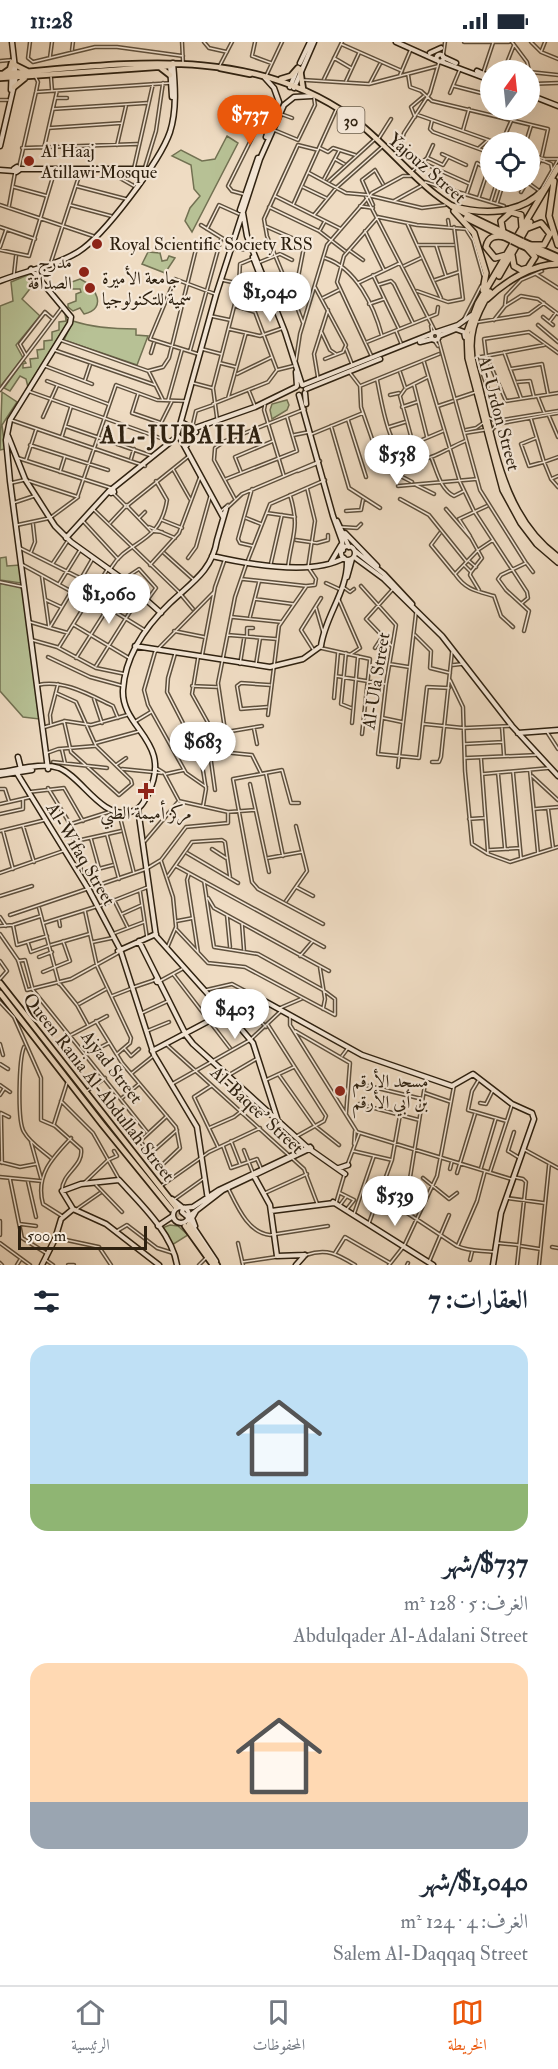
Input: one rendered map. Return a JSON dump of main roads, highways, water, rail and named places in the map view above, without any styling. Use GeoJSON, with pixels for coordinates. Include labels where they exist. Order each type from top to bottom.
{"type":"FeatureCollection","features":[{"type":"Feature","properties":{"kind":"highway","name":"Al-Urdon Street"},"geometry":{"type":"LineString","coordinates":[[486,418],[476,392],[466,341],[480,304],[552,182],[558,167]]}},
{"type":"Feature","properties":{"kind":"highway","name":"Al-Urdon Street"},"geometry":{"type":"LineString","coordinates":[[552,182],[555,173]]}},
{"type":"Feature","properties":{"kind":"highway"},"geometry":{"type":"LineString","coordinates":[[453,209],[484,213],[507,208],[533,198],[552,182]]}},
{"type":"Feature","properties":{"kind":"highway"},"geometry":{"type":"LineString","coordinates":[[552,182],[549,216],[558,245]]}},
{"type":"Feature","properties":{"kind":"highway"},"geometry":{"type":"LineString","coordinates":[[453,209],[473,231],[485,270],[486,281],[480,304]]}},
{"type":"Feature","properties":{"kind":"highway"},"geometry":{"type":"LineString","coordinates":[[512,212],[521,215],[523,230],[539,222],[549,231],[546,244],[538,247],[529,246],[535,260],[531,267],[524,270],[513,264],[511,251],[498,259],[486,249],[490,238],[504,235],[501,221],[512,212]]}},
{"type":"Feature","properties":{"kind":"highway"},"geometry":{"type":"LineString","coordinates":[[480,304],[512,279],[558,261]]}},
{"type":"Feature","properties":{"kind":"highway","name":"Al-Urdon Street"},"geometry":{"type":"LineString","coordinates":[[474,317],[471,338],[474,358],[489,431],[510,507],[533,539],[558,562]]}},
{"type":"Feature","properties":{"kind":"highway","name":"Al-Urdon Street"},"geometry":{"type":"LineString","coordinates":[[489,431],[514,506],[539,540],[558,556]]}},
{"type":"Feature","properties":{"kind":"main road"},"geometry":{"type":"LineString","coordinates":[[13,62],[34,75],[19,81],[13,87],[0,76],[9,70],[13,62]]}},
{"type":"Feature","properties":{"kind":"main road","name":"Yajouz Street"},"geometry":{"type":"LineString","coordinates":[[34,75],[184,63],[220,65],[303,89],[344,112],[391,151],[408,174]]}},
{"type":"Feature","properties":{"kind":"main road","name":"Yajouz Street"},"geometry":{"type":"LineString","coordinates":[[0,76],[51,75],[158,67],[171,64],[214,67],[278,80],[336,109],[377,139],[408,174],[453,209]]}},
{"type":"Feature","properties":{"kind":"main road"},"geometry":{"type":"LineString","coordinates":[[158,67],[170,75]]}},
{"type":"Feature","properties":{"kind":"main road"},"geometry":{"type":"LineString","coordinates":[[278,80],[291,76],[299,69],[303,89]]}},
{"type":"Feature","properties":{"kind":"main road","name":"Yajouz Street"},"geometry":{"type":"LineString","coordinates":[[421,183],[445,205],[558,261]]}},
{"type":"Feature","properties":{"kind":"main road","name":"Queen Rania Al-Abdullah Street"},"geometry":{"type":"LineString","coordinates":[[0,983],[142,1163],[172,1212],[0,993]]}},
{"type":"Feature","properties":{"kind":"main road"},"geometry":{"type":"LineString","coordinates":[[185,1222],[215,1265]]}},
{"type":"Feature","properties":{"kind":"tunnel"},"geometry":{"type":"LineString","coordinates":[[176,1207],[189,1224]]}},
{"type":"Feature","properties":{"kind":"tunnel"},"geometry":{"type":"LineString","coordinates":[[171,1209],[185,1226]]}},
{"type":"Feature","properties":{"kind":"place","name":"Al Haaj Atillawi Mosque"},"geometry":{"type":"Point","coordinates":[29,161]}},
{"type":"Feature","properties":{"kind":"place","name":"Royal Scientific Society RSS"},"geometry":{"type":"Point","coordinates":[97,244]}},
{"type":"Feature","properties":{"kind":"place","name":"مدرج الصداقة"},"geometry":{"type":"Point","coordinates":[84,272]}},
{"type":"Feature","properties":{"kind":"place","name":"جامعة الأميرة سمية للتكنولوجيا"},"geometry":{"type":"Point","coordinates":[90,288]}},
{"type":"Feature","properties":{"kind":"place","name":"مركز أميمة الطبي"},"geometry":{"type":"Point","coordinates":[146,791]}},
{"type":"Feature","properties":{"kind":"place","name":"مسجد الأرقم بن أبي الأرقم"},"geometry":{"type":"Point","coordinates":[340,1091]}},
{"type":"Feature","properties":{"kind":"district","name":"AL-JUBAIHA"},"geometry":{"type":"Point","coordinates":[182,435]}}]}
